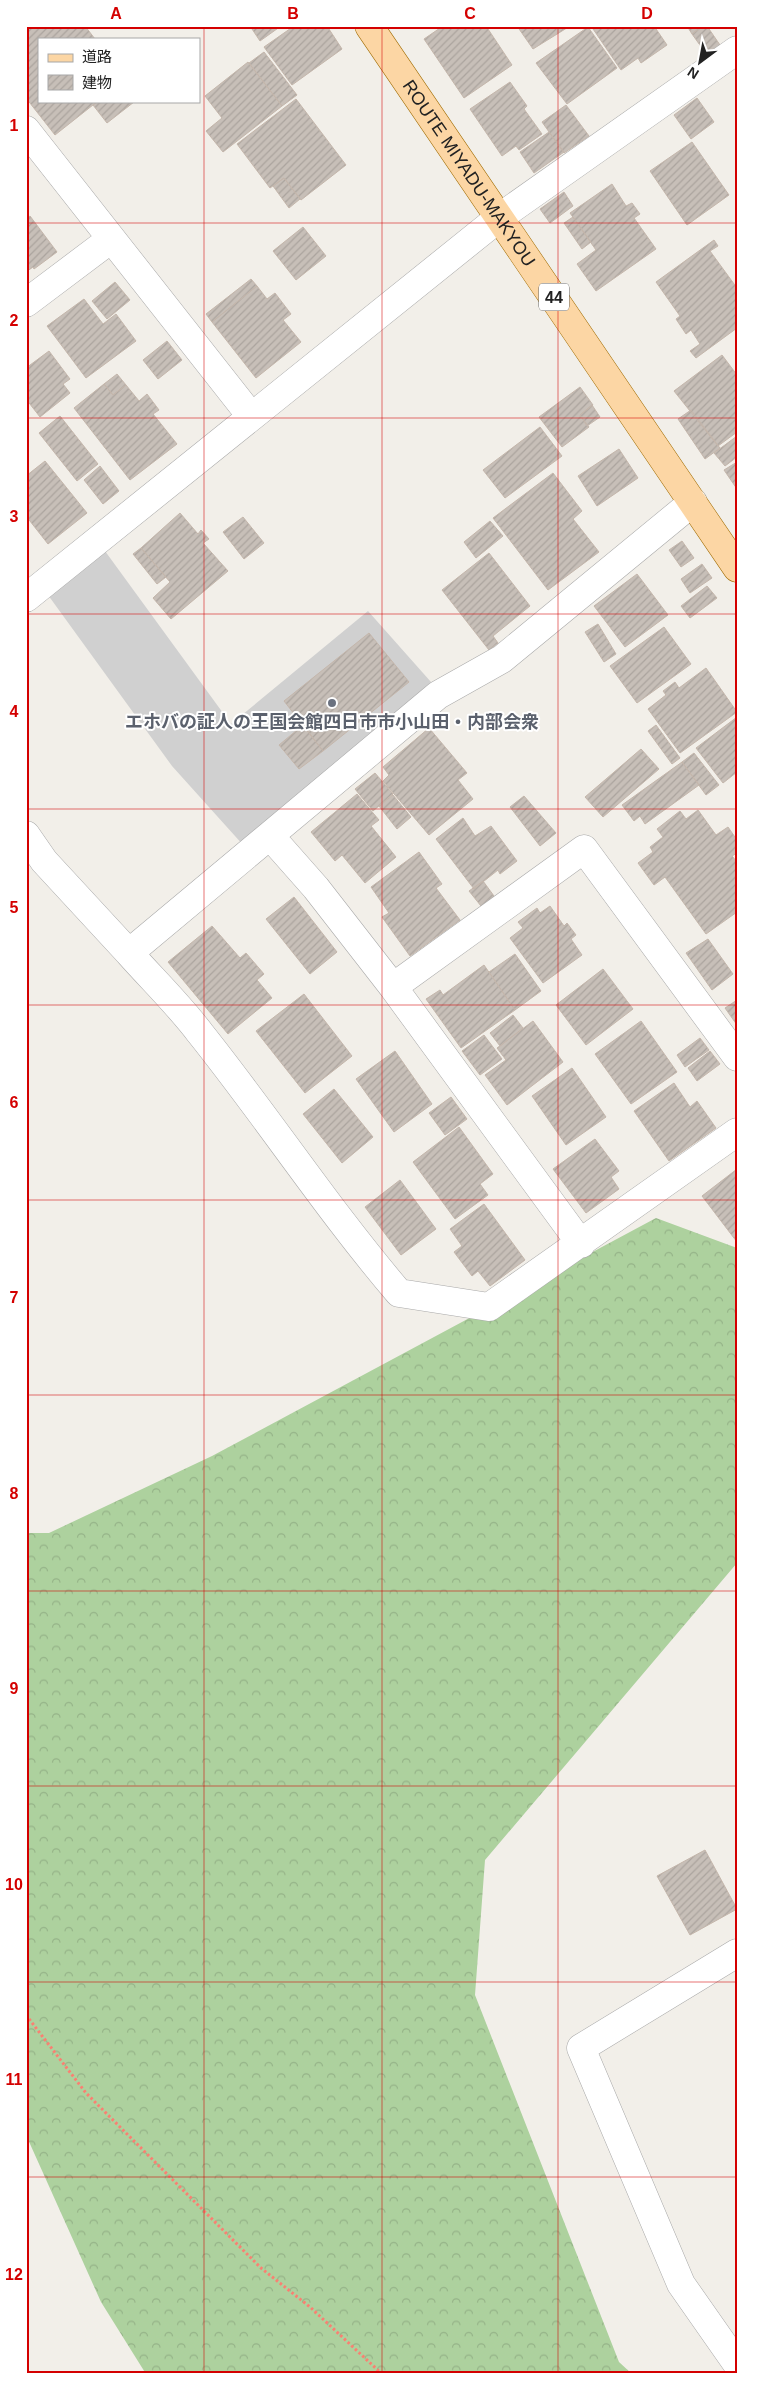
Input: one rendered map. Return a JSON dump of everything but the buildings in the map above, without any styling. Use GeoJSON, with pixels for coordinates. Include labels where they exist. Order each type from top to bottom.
{"type":"FeatureCollection","features":[{"type":"Feature","properties":{"kind":"main road","name":"ROUTE MIYADU-MAKYOU"},"geometry":{"type":"LineString","coordinates":[[369,26],[737,568]]}},
{"type":"Feature","properties":{"kind":"street"},"geometry":{"type":"LineString","coordinates":[[30,586],[251,416],[500,217],[737,50]]}},
{"type":"Feature","properties":{"kind":"street"},"geometry":{"type":"LineString","coordinates":[[26,130],[251,416]]}},
{"type":"Feature","properties":{"kind":"street"},"geometry":{"type":"LineString","coordinates":[[26,304],[111,239]]}},
{"type":"Feature","properties":{"kind":"street"},"geometry":{"type":"LineString","coordinates":[[129,954],[438,695],[502,659],[693,502]]}},
{"type":"Feature","properties":{"kind":"street"},"geometry":{"type":"LineString","coordinates":[[26,835],[44,861],[199,1031],[362,1250],[399,1293],[489,1307],[737,1132]]}},
{"type":"Feature","properties":{"kind":"street"},"geometry":{"type":"LineString","coordinates":[[271,836],[316,888],[393,986],[580,1244]]}},
{"type":"Feature","properties":{"kind":"street"},"geometry":{"type":"LineString","coordinates":[[393,986],[584,849],[737,1057]]}},
{"type":"Feature","properties":{"kind":"street"},"geometry":{"type":"LineString","coordinates":[[737,1953],[581,2048],[681,2284],[737,2364]]}},
{"type":"Feature","properties":{"kind":"path"},"geometry":{"type":"LineString","coordinates":[[26,2015],[86,2093],[261,2268],[310,2307],[382,2374]]}},
{"type":"Feature","properties":{"kind":"shaded area","name":"エホバの証人の王国会館四日市市小山田・内部会衆"},"geometry":{"type":"Polygon","coordinates":[[[105,551],[231,724],[368,611],[431,682],[244,846],[172,766],[48,595],[105,551]]]}},
{"type":"Feature","properties":{"kind":"green space"},"geometry":{"type":"Polygon","coordinates":[[[656,1218],[737,1248],[737,1563],[485,1860],[475,1995],[619,2362],[632,2374],[146,2374],[101,2302],[26,2135],[26,1533],[49,1533],[212,1456],[656,1218]]]}},
{"type":"Feature","properties":{"kind":"place","name":"エホバの証人の王国会館四日市市小山田・内部会衆"},"geometry":{"type":"Point","coordinates":[332,703]}}]}
